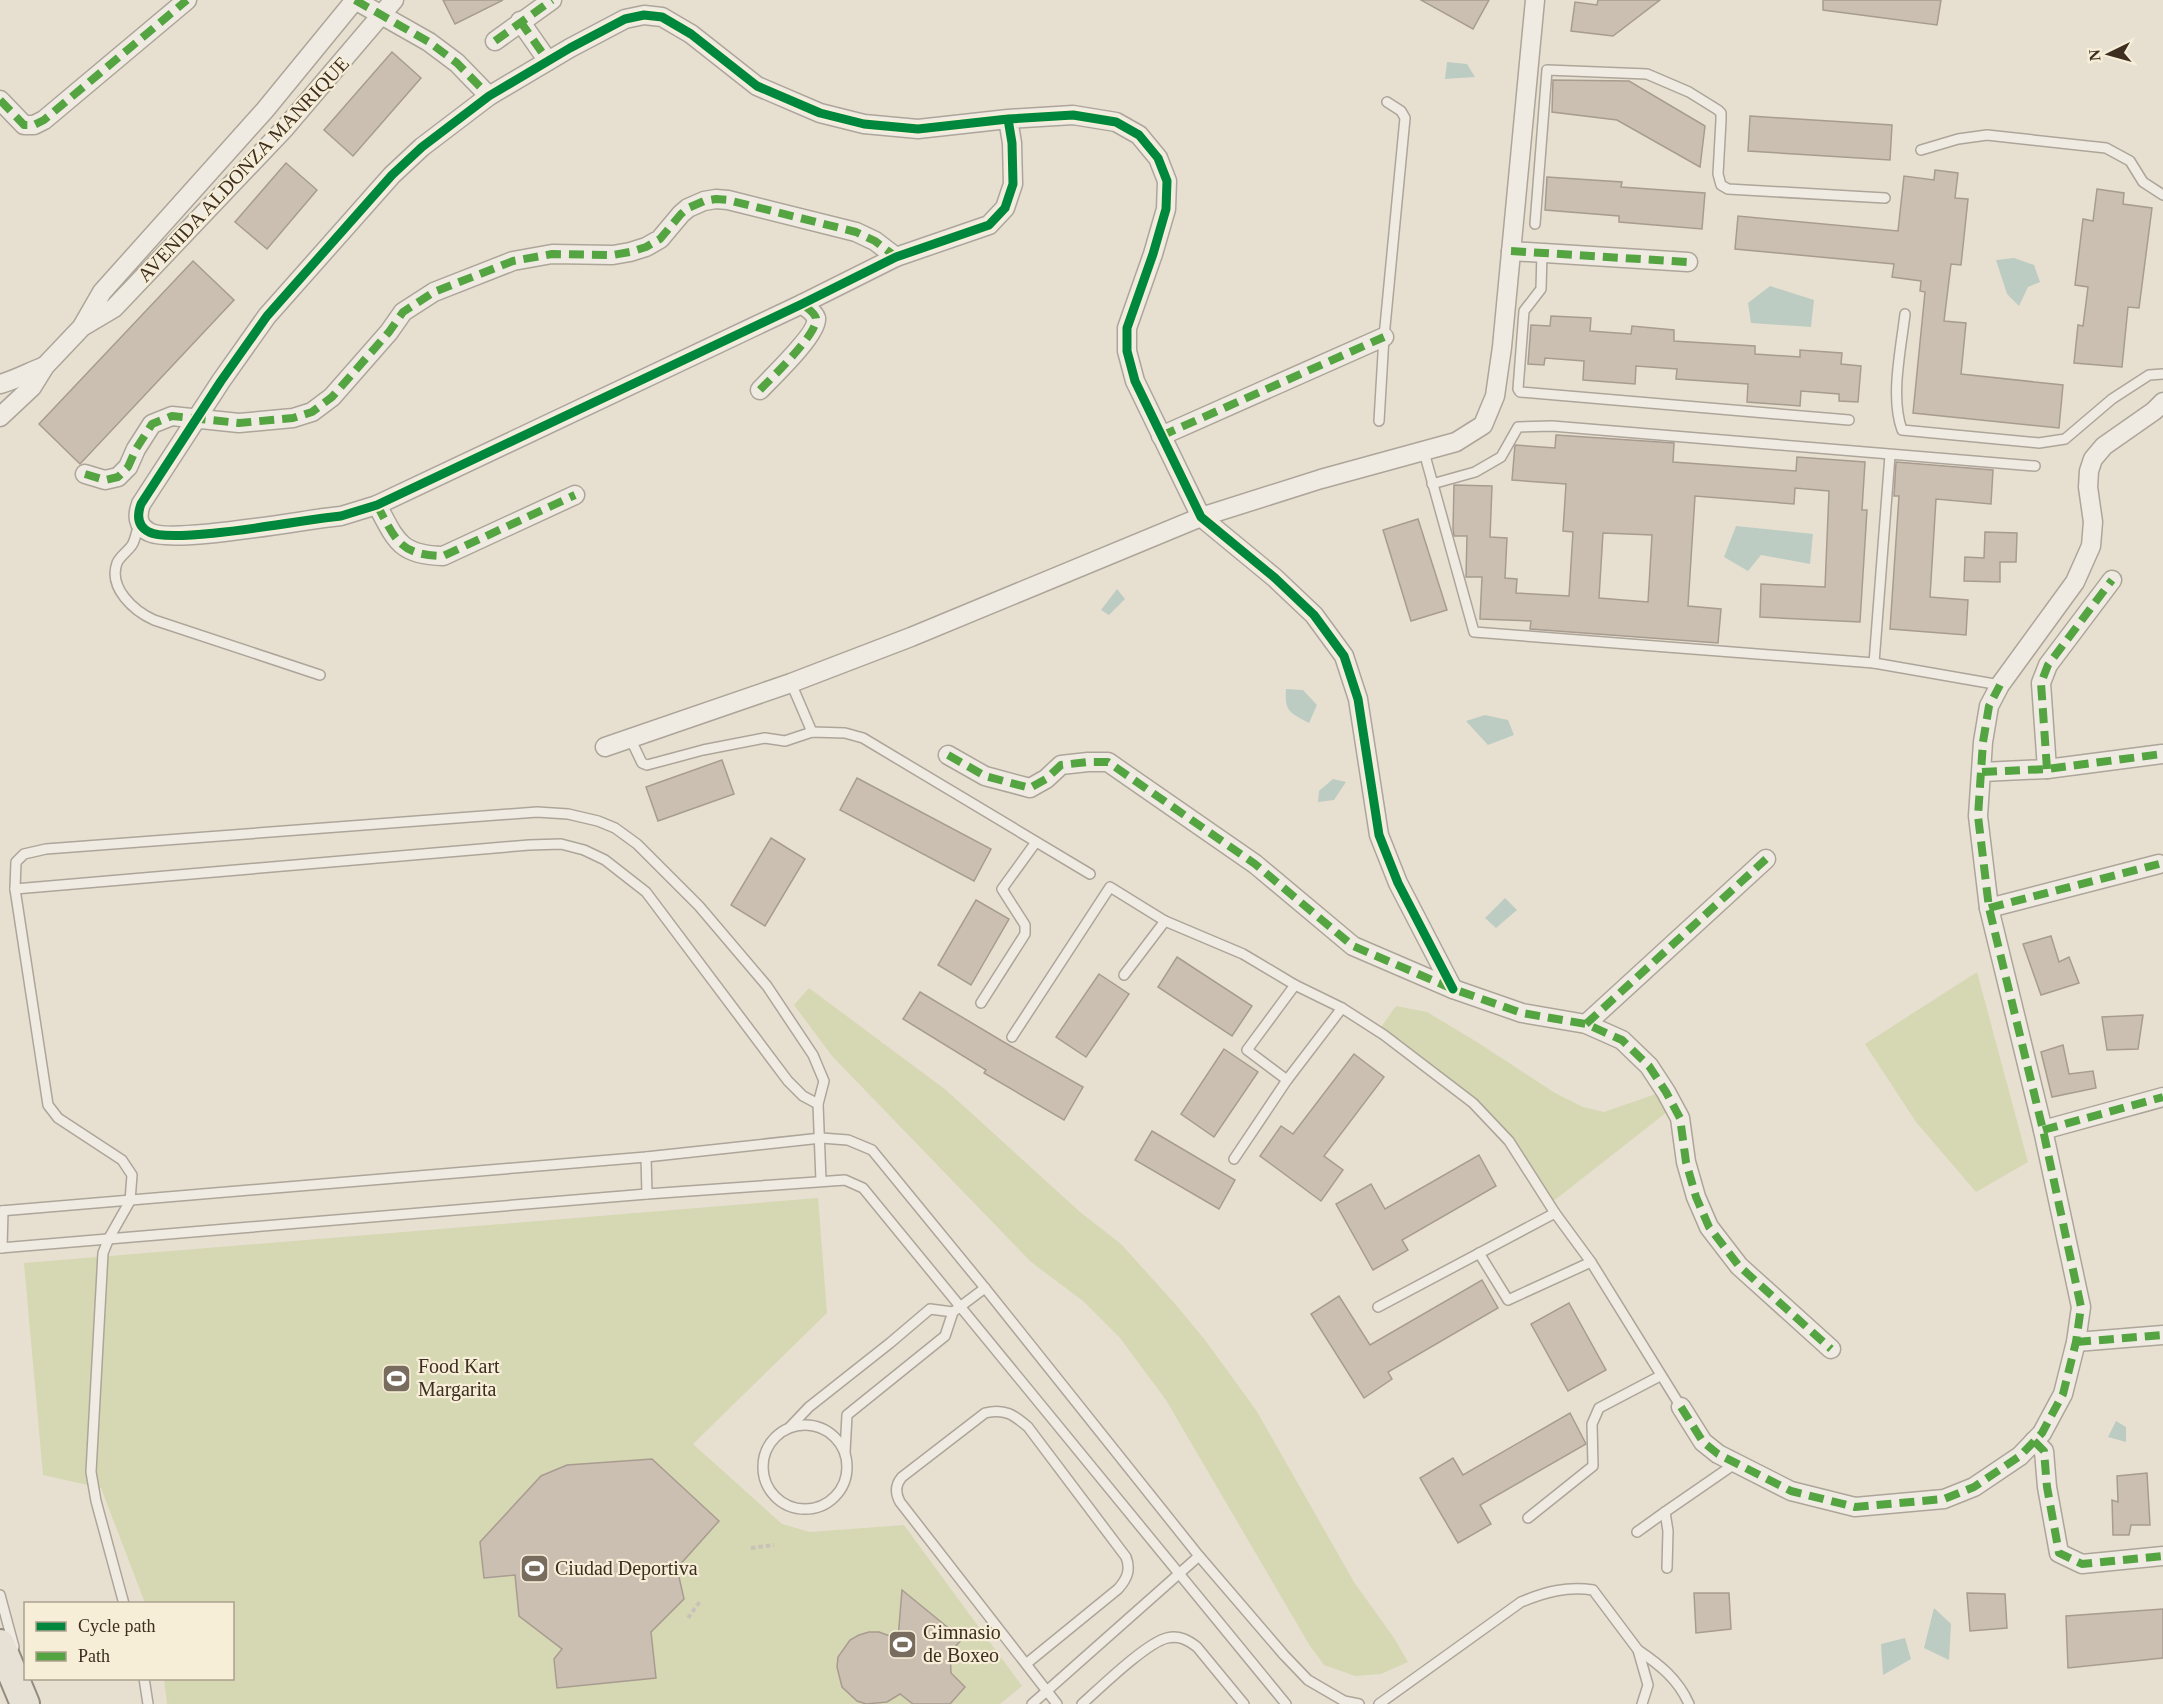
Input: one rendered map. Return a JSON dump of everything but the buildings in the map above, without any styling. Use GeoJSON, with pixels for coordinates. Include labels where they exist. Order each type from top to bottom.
{"type":"FeatureCollection","features":[{"type":"Feature","properties":{"kind":"main road"},"geometry":{"type":"LineString","coordinates":[[0,1644],[25,1704]]}},
{"type":"Feature","properties":{"kind":"street"},"geometry":{"type":"LineString","coordinates":[[0,100],[24,125],[34,125],[44,120],[187,0]]}},
{"type":"Feature","properties":{"kind":"street"},"geometry":{"type":"LineString","coordinates":[[355,0],[429,42],[457,63],[489,96]]}},
{"type":"Feature","properties":{"kind":"street","name":"AVENIDA ALDONZA MANRIQUE"},"geometry":{"type":"LineString","coordinates":[[0,417],[32,387],[45,366],[82,327],[102,292],[265,110],[355,0]]}},
{"type":"Feature","properties":{"kind":"street","name":"AVENIDA ALDONZA MANRIQUE"},"geometry":{"type":"LineString","coordinates":[[82,327],[114,308],[285,128],[394,0]]}},
{"type":"Feature","properties":{"kind":"street"},"geometry":{"type":"LineString","coordinates":[[495,41],[552,0]]}},
{"type":"Feature","properties":{"kind":"street"},"geometry":{"type":"LineString","coordinates":[[605,747],[791,683],[910,637],[1201,517],[1321,479],[1456,442],[1483,425],[1495,396],[1535,0]]}},
{"type":"Feature","properties":{"kind":"street"},"geometry":{"type":"LineString","coordinates":[[1008,119],[1012,143],[1013,184],[1009,201],[989,225],[896,257],[802,304],[377,505],[324,518],[177,537],[150,533],[140,523],[138,517],[141,504],[267,316],[392,175],[422,147],[489,96],[625,19],[653,15],[662,17],[691,34],[757,86],[820,113],[864,124],[918,129],[1008,119],[1074,115],[1116,122],[1139,135],[1158,158],[1167,181],[1166,209],[1127,328],[1127,351],[1135,381],[1201,517],[1275,578],[1314,615],[1344,656],[1358,699],[1379,835],[1398,883],[1453,989]]}},
{"type":"Feature","properties":{"kind":"street"},"geometry":{"type":"LineString","coordinates":[[520,21],[548,61]]}},
{"type":"Feature","properties":{"kind":"street"},"geometry":{"type":"LineString","coordinates":[[85,474],[105,480],[118,477],[128,467],[136,448],[152,424],[172,416],[239,423],[293,418],[312,412],[332,398],[389,332],[403,312],[434,292],[513,261],[532,256],[613,255],[646,247],[660,239],[681,214],[704,201],[728,200],[856,232],[875,241],[896,257]]}},
{"type":"Feature","properties":{"kind":"street"},"geometry":{"type":"LineString","coordinates":[[1511,251],[1688,262]]}},
{"type":"Feature","properties":{"kind":"street"},"geometry":{"type":"LineString","coordinates":[[760,390],[802,345],[812,330],[816,317],[802,304]]}},
{"type":"Feature","properties":{"kind":"street"},"geometry":{"type":"LineString","coordinates":[[1161,436],[1384,338]]}},
{"type":"Feature","properties":{"kind":"street","name":"AVENIDA ALDONZA MANRIQUE"},"geometry":{"type":"LineString","coordinates":[[0,384],[45,366]]}},
{"type":"Feature","properties":{"kind":"street"},"geometry":{"type":"LineString","coordinates":[[1681,1407],[1703,1442],[1719,1454],[1791,1491],[1855,1507],[1944,1499],[1974,1486],[2020,1456],[2042,1433],[2063,1394],[2076,1342],[2081,1307],[2043,1130],[1989,908],[1978,816],[1983,742],[1989,706],[2000,685],[2075,582],[2091,546],[2093,522],[2088,487],[2089,471],[2093,459],[2104,446],[2154,411],[2163,402]]}},
{"type":"Feature","properties":{"kind":"street"},"geometry":{"type":"LineString","coordinates":[[377,505],[394,538],[407,550],[421,556],[443,556],[575,495]]}},
{"type":"Feature","properties":{"kind":"street"},"geometry":{"type":"LineString","coordinates":[[2048,769],[2041,683],[2048,665],[2112,580]]}},
{"type":"Feature","properties":{"kind":"street"},"geometry":{"type":"LineString","coordinates":[[1982,772],[2048,769],[2162,754]]}},
{"type":"Feature","properties":{"kind":"street"},"geometry":{"type":"LineString","coordinates":[[948,755],[985,776],[1030,788],[1046,779],[1061,765],[1108,762],[1255,864],[1353,946],[1453,989],[1522,1013],[1586,1024],[1622,1040],[1649,1066],[1680,1118],[1686,1162],[1696,1197],[1709,1227],[1739,1266],[1831,1349]]}},
{"type":"Feature","properties":{"kind":"street"},"geometry":{"type":"LineString","coordinates":[[1586,1024],[1766,858]]}},
{"type":"Feature","properties":{"kind":"street"},"geometry":{"type":"LineString","coordinates":[[1989,908],[2159,864]]}},
{"type":"Feature","properties":{"kind":"street"},"geometry":{"type":"LineString","coordinates":[[2043,1130],[2163,1097]]}},
{"type":"Feature","properties":{"kind":"street"},"geometry":{"type":"LineString","coordinates":[[2076,1342],[2163,1335]]}},
{"type":"Feature","properties":{"kind":"street"},"geometry":{"type":"LineString","coordinates":[[2034,1441],[2044,1451],[2047,1487],[2059,1553],[2082,1564],[2163,1556]]}},
{"type":"Feature","properties":{"kind":"lane"},"geometry":{"type":"LineString","coordinates":[[1535,224],[1547,70],[1647,74],[1689,92],[1721,113],[1718,174],[1721,185],[1728,189],[1885,198]]}},
{"type":"Feature","properties":{"kind":"lane"},"geometry":{"type":"LineString","coordinates":[[1379,421],[1384,338],[1405,118],[1401,111],[1387,102]]}},
{"type":"Feature","properties":{"kind":"lane"},"geometry":{"type":"LineString","coordinates":[[1921,150],[1958,139],[1987,135],[2106,148],[2130,161],[2143,182],[2163,195]]}},
{"type":"Feature","properties":{"kind":"lane"},"geometry":{"type":"LineString","coordinates":[[1521,145],[1542,146]]}},
{"type":"Feature","properties":{"kind":"lane"},"geometry":{"type":"LineString","coordinates":[[1542,253],[1541,289],[1524,311],[1518,389],[1520,392],[1850,420]]}},
{"type":"Feature","properties":{"kind":"lane"},"geometry":{"type":"LineString","coordinates":[[1905,314],[1897,397],[1898,419],[1902,430],[2038,443],[2064,439],[2112,399],[2149,375],[2163,374]]}},
{"type":"Feature","properties":{"kind":"lane"},"geometry":{"type":"LineString","coordinates":[[1432,484],[1475,472],[1501,457],[1518,427],[1552,426],[2035,466]]}},
{"type":"Feature","properties":{"kind":"lane"},"geometry":{"type":"LineString","coordinates":[[1424,452],[1474,632],[1874,663],[2000,685]]}},
{"type":"Feature","properties":{"kind":"lane"},"geometry":{"type":"LineString","coordinates":[[1874,663],[1890,455]]}},
{"type":"Feature","properties":{"kind":"lane"},"geometry":{"type":"LineString","coordinates":[[140,523],[134,543],[118,560],[116,570],[120,590],[134,608],[154,620],[320,675]]}},
{"type":"Feature","properties":{"kind":"lane"},"geometry":{"type":"LineString","coordinates":[[791,683],[812,732]]}},
{"type":"Feature","properties":{"kind":"lane"},"geometry":{"type":"LineString","coordinates":[[630,738],[642,763],[647,765],[703,750],[765,738],[784,741],[812,732],[844,733],[863,738],[1090,874]]}},
{"type":"Feature","properties":{"kind":"lane"},"geometry":{"type":"LineString","coordinates":[[123,1602],[96,1501],[91,1472],[104,1253],[109,1238],[130,1201],[132,1175],[122,1160],[58,1118],[48,1105],[15,889],[16,862],[24,854],[46,849],[537,812],[568,814],[598,821],[615,828],[637,844],[699,906],[767,986],[813,1055],[824,1081],[818,1104],[821,1181]]}},
{"type":"Feature","properties":{"kind":"lane"},"geometry":{"type":"LineString","coordinates":[[981,1003],[1025,934],[1025,925],[1020,915],[1002,889],[1036,843]]}},
{"type":"Feature","properties":{"kind":"lane"},"geometry":{"type":"LineString","coordinates":[[15,889],[529,845],[561,844],[584,850],[605,860],[646,892],[788,1081],[803,1096],[818,1104]]}},
{"type":"Feature","properties":{"kind":"lane"},"geometry":{"type":"LineString","coordinates":[[1012,1037],[1110,887],[1165,921],[1243,954],[1295,985],[1342,1008],[1384,1035],[1473,1103],[1509,1141],[1555,1213],[1591,1262],[1681,1407]]}},
{"type":"Feature","properties":{"kind":"lane"},"geometry":{"type":"LineString","coordinates":[[1124,975],[1165,921]]}},
{"type":"Feature","properties":{"kind":"lane"},"geometry":{"type":"LineString","coordinates":[[1287,1080],[1247,1050],[1295,985]]}},
{"type":"Feature","properties":{"kind":"lane"},"geometry":{"type":"LineString","coordinates":[[1234,1159],[1287,1080],[1342,1008]]}},
{"type":"Feature","properties":{"kind":"lane"},"geometry":{"type":"LineString","coordinates":[[1286,1704],[956,1309],[863,1188],[845,1180],[647,1194],[1,1248],[1,1211],[646,1157],[821,1138],[848,1140],[872,1149],[1199,1556],[1308,1680],[1344,1701],[1359,1704]]}},
{"type":"Feature","properties":{"kind":"lane"},"geometry":{"type":"LineString","coordinates":[[646,1157],[647,1194]]}},
{"type":"Feature","properties":{"kind":"lane"},"geometry":{"type":"LineString","coordinates":[[1378,1307],[1555,1213]]}},
{"type":"Feature","properties":{"kind":"lane"},"geometry":{"type":"LineString","coordinates":[[1479,1253],[1508,1300],[1591,1262]]}},
{"type":"Feature","properties":{"kind":"lane"},"geometry":{"type":"LineString","coordinates":[[956,1309],[930,1309],[809,1407],[790,1427],[776,1436],[766,1449],[763,1465],[765,1482],[774,1496],[787,1506],[804,1510],[820,1507],[834,1498],[844,1485],[848,1468],[845,1452],[847,1414],[945,1336],[956,1309],[985,1288]]}},
{"type":"Feature","properties":{"kind":"lane"},"geometry":{"type":"LineString","coordinates":[[1528,1518],[1593,1466],[1592,1424],[1599,1408],[1660,1376]]}},
{"type":"Feature","properties":{"kind":"lane"},"geometry":{"type":"LineString","coordinates":[[1026,1664],[1118,1589],[1125,1581],[1129,1568],[1126,1557],[1028,1427],[1014,1414],[1000,1410],[986,1413],[899,1480],[896,1490],[900,1502],[1057,1704]]}},
{"type":"Feature","properties":{"kind":"lane"},"geometry":{"type":"LineString","coordinates":[[790,1427],[806,1424],[823,1428],[836,1438],[845,1452]]}},
{"type":"Feature","properties":{"kind":"lane"},"geometry":{"type":"LineString","coordinates":[[1637,1532],[1736,1463]]}},
{"type":"Feature","properties":{"kind":"lane"},"geometry":{"type":"LineString","coordinates":[[1665,1512],[1668,1531],[1667,1568]]}},
{"type":"Feature","properties":{"kind":"lane"},"geometry":{"type":"LineString","coordinates":[[1032,1704],[1199,1556]]}},
{"type":"Feature","properties":{"kind":"lane"},"geometry":{"type":"LineString","coordinates":[[1377,1704],[1521,1602],[1540,1594],[1577,1588],[1593,1590],[1638,1650],[1661,1665],[1673,1678],[1689,1704]]}},
{"type":"Feature","properties":{"kind":"lane"},"geometry":{"type":"LineString","coordinates":[[0,1595],[30,1704]]}},
{"type":"Feature","properties":{"kind":"lane"},"geometry":{"type":"LineString","coordinates":[[1082,1704],[1152,1644],[1174,1637],[1190,1641],[1197,1647],[1244,1704]]}},
{"type":"Feature","properties":{"kind":"lane"},"geometry":{"type":"LineString","coordinates":[[1638,1650],[1648,1685],[1642,1704]]}},
{"type":"Feature","properties":{"kind":"lane"},"geometry":{"type":"LineString","coordinates":[[144,1680],[148,1704]]}},
{"type":"Feature","properties":{"kind":"path"},"geometry":{"type":"LineString","coordinates":[[751,1548],[774,1545]]}},
{"type":"Feature","properties":{"kind":"path"},"geometry":{"type":"LineString","coordinates":[[688,1618],[700,1600]]}},
{"type":"Feature","properties":{"kind":"green space"},"geometry":{"type":"Polygon","coordinates":[[[1977,972],[2028,1162],[1976,1192],[1916,1122],[1865,1044],[1977,972]]]}},
{"type":"Feature","properties":{"kind":"green space"},"geometry":{"type":"Polygon","coordinates":[[[809,988],[946,1090],[1080,1212],[1121,1244],[1176,1305],[1205,1340],[1256,1410],[1354,1582],[1394,1638],[1408,1662],[1381,1674],[1355,1676],[1324,1665],[1310,1646],[1166,1400],[1120,1338],[1083,1301],[1031,1262],[832,1056],[794,1005],[809,988]]]}},
{"type":"Feature","properties":{"kind":"green space"},"geometry":{"type":"Polygon","coordinates":[[[1396,1006],[1427,1012],[1555,1093],[1583,1107],[1604,1112],[1656,1094],[1667,1112],[1551,1203],[1496,1132],[1454,1091],[1379,1030],[1396,1006]]]}},
{"type":"Feature","properties":{"kind":"green space"},"geometry":{"type":"Polygon","coordinates":[[[818,1198],[827,1313],[693,1444],[782,1524],[810,1532],[904,1525],[1022,1686],[1000,1704],[167,1704],[164,1680],[234,1680],[234,1602],[145,1602],[101,1488],[43,1475],[24,1263],[818,1198]]]}},
{"type":"Feature","properties":{"kind":"shaded area"},"geometry":{"type":"Polygon","coordinates":[[[1447,62],[1467,64],[1475,77],[1445,79],[1447,62]]]}},
{"type":"Feature","properties":{"kind":"shaded area"},"geometry":{"type":"Polygon","coordinates":[[[2014,258],[2034,265],[2040,282],[2028,287],[2019,306],[2007,294],[1996,260],[2014,258]]]}},
{"type":"Feature","properties":{"kind":"shaded area"},"geometry":{"type":"Polygon","coordinates":[[[1770,286],[1814,300],[1811,327],[1751,323],[1748,303],[1770,286]]]}},
{"type":"Feature","properties":{"kind":"shaded area"},"geometry":{"type":"Polygon","coordinates":[[[1736,526],[1813,534],[1810,564],[1761,555],[1748,571],[1724,557],[1736,526]]]}},
{"type":"Feature","properties":{"kind":"shaded area"},"geometry":{"type":"Polygon","coordinates":[[[1117,589],[1125,599],[1109,615],[1101,610],[1117,589]]]}},
{"type":"Feature","properties":{"kind":"shaded area"},"geometry":{"type":"Polygon","coordinates":[[[1286,689],[1303,690],[1317,705],[1309,723],[1297,717],[1287,707],[1286,689]]]}},
{"type":"Feature","properties":{"kind":"shaded area"},"geometry":{"type":"Polygon","coordinates":[[[1485,715],[1508,720],[1514,735],[1488,745],[1466,721],[1485,715]]]}},
{"type":"Feature","properties":{"kind":"shaded area"},"geometry":{"type":"Polygon","coordinates":[[[1333,779],[1346,782],[1334,800],[1318,802],[1319,791],[1333,779]]]}},
{"type":"Feature","properties":{"kind":"shaded area"},"geometry":{"type":"Polygon","coordinates":[[[1505,898],[1517,910],[1496,928],[1485,918],[1505,898]]]}},
{"type":"Feature","properties":{"kind":"shaded area"},"geometry":{"type":"Polygon","coordinates":[[[2116,1421],[2126,1427],[2126,1442],[2108,1437],[2116,1421]]]}},
{"type":"Feature","properties":{"kind":"shaded area"},"geometry":{"type":"Polygon","coordinates":[[[1934,1608],[1951,1624],[1949,1660],[1924,1648],[1934,1608]]]}},
{"type":"Feature","properties":{"kind":"shaded area"},"geometry":{"type":"Polygon","coordinates":[[[1905,1638],[1911,1659],[1883,1675],[1881,1644],[1905,1638]]]}},
{"type":"Feature","properties":{"kind":"marked path"},"geometry":{"type":"LineString","coordinates":[[0,100],[24,125],[34,125],[44,120],[187,0]]}},
{"type":"Feature","properties":{"kind":"marked path"},"geometry":{"type":"LineString","coordinates":[[355,0],[429,42],[457,63],[489,96]]}},
{"type":"Feature","properties":{"kind":"marked path"},"geometry":{"type":"LineString","coordinates":[[495,41],[552,0]]}},
{"type":"Feature","properties":{"kind":"marked path"},"geometry":{"type":"LineString","coordinates":[[520,21],[548,61]]}},
{"type":"Feature","properties":{"kind":"marked path"},"geometry":{"type":"LineString","coordinates":[[85,474],[105,480],[118,477],[128,467],[152,424],[172,416],[239,423],[293,418],[312,412],[332,397],[389,332],[403,312],[434,292],[513,261],[552,254],[613,255],[646,247],[660,239],[688,208],[704,201],[728,200],[856,232],[875,241],[896,257]]}},
{"type":"Feature","properties":{"kind":"marked path"},"geometry":{"type":"LineString","coordinates":[[1511,251],[1688,262]]}},
{"type":"Feature","properties":{"kind":"marked path"},"geometry":{"type":"LineString","coordinates":[[760,390],[802,344],[815,325],[815,316],[802,304]]}},
{"type":"Feature","properties":{"kind":"marked path"},"geometry":{"type":"LineString","coordinates":[[1161,436],[1384,337]]}},
{"type":"Feature","properties":{"kind":"marked path"},"geometry":{"type":"LineString","coordinates":[[377,505],[389,528],[408,549],[417,553],[443,556],[575,495]]}},
{"type":"Feature","properties":{"kind":"marked path"},"geometry":{"type":"LineString","coordinates":[[2047,769],[2041,683],[2048,665],[2112,580]]}},
{"type":"Feature","properties":{"kind":"marked path"},"geometry":{"type":"LineString","coordinates":[[1681,1407],[1703,1442],[1718,1454],[1791,1491],[1855,1507],[1944,1499],[1974,1487],[2020,1456],[2042,1433],[2063,1394],[2076,1342],[2081,1307],[2043,1130],[1989,908],[1978,816],[1983,742],[1989,706],[2000,685]]}},
{"type":"Feature","properties":{"kind":"marked path"},"geometry":{"type":"LineString","coordinates":[[1982,772],[2047,769],[2162,754]]}},
{"type":"Feature","properties":{"kind":"marked path"},"geometry":{"type":"LineString","coordinates":[[948,755],[985,776],[1030,788],[1046,779],[1061,765],[1108,762],[1255,864],[1353,946],[1453,989],[1522,1013],[1586,1024],[1622,1040],[1649,1066],[1680,1118],[1686,1162],[1696,1197],[1709,1227],[1739,1266],[1831,1349]]}},
{"type":"Feature","properties":{"kind":"marked path"},"geometry":{"type":"LineString","coordinates":[[1586,1024],[1766,859]]}},
{"type":"Feature","properties":{"kind":"marked path"},"geometry":{"type":"LineString","coordinates":[[1989,908],[2159,864]]}},
{"type":"Feature","properties":{"kind":"marked path"},"geometry":{"type":"LineString","coordinates":[[2043,1130],[2163,1097]]}},
{"type":"Feature","properties":{"kind":"marked path"},"geometry":{"type":"LineString","coordinates":[[2076,1342],[2163,1335]]}},
{"type":"Feature","properties":{"kind":"marked path"},"geometry":{"type":"LineString","coordinates":[[2034,1441],[2044,1451],[2047,1487],[2059,1553],[2082,1564],[2163,1556]]}},
{"type":"Feature","properties":{"kind":"cycle path"},"geometry":{"type":"LineString","coordinates":[[1008,119],[1012,143],[1013,184],[1005,208],[989,225],[896,257],[802,304],[377,505],[341,516],[205,534],[161,535],[145,530],[140,523],[141,504],[221,381],[267,316],[392,175],[422,147],[489,96],[570,48],[625,19],[644,15],[662,17],[691,34],[757,86],[820,113],[864,124],[918,129],[1008,119],[1073,115],[1116,122],[1139,135],[1158,158],[1167,181],[1166,209],[1127,328],[1127,351],[1135,381],[1201,517],[1275,578],[1314,615],[1344,656],[1358,699],[1379,835],[1398,883],[1453,989]]}},
{"type":"Feature","properties":{"kind":"place","name":"Food Kart Margarita"},"geometry":{"type":"Point","coordinates":[397,1378]}},
{"type":"Feature","properties":{"kind":"place","name":"Ciudad Deportiva"},"geometry":{"type":"Point","coordinates":[534,1568]}},
{"type":"Feature","properties":{"kind":"place","name":"Gimnasio de Boxeo"},"geometry":{"type":"Point","coordinates":[902,1644]}}]}
